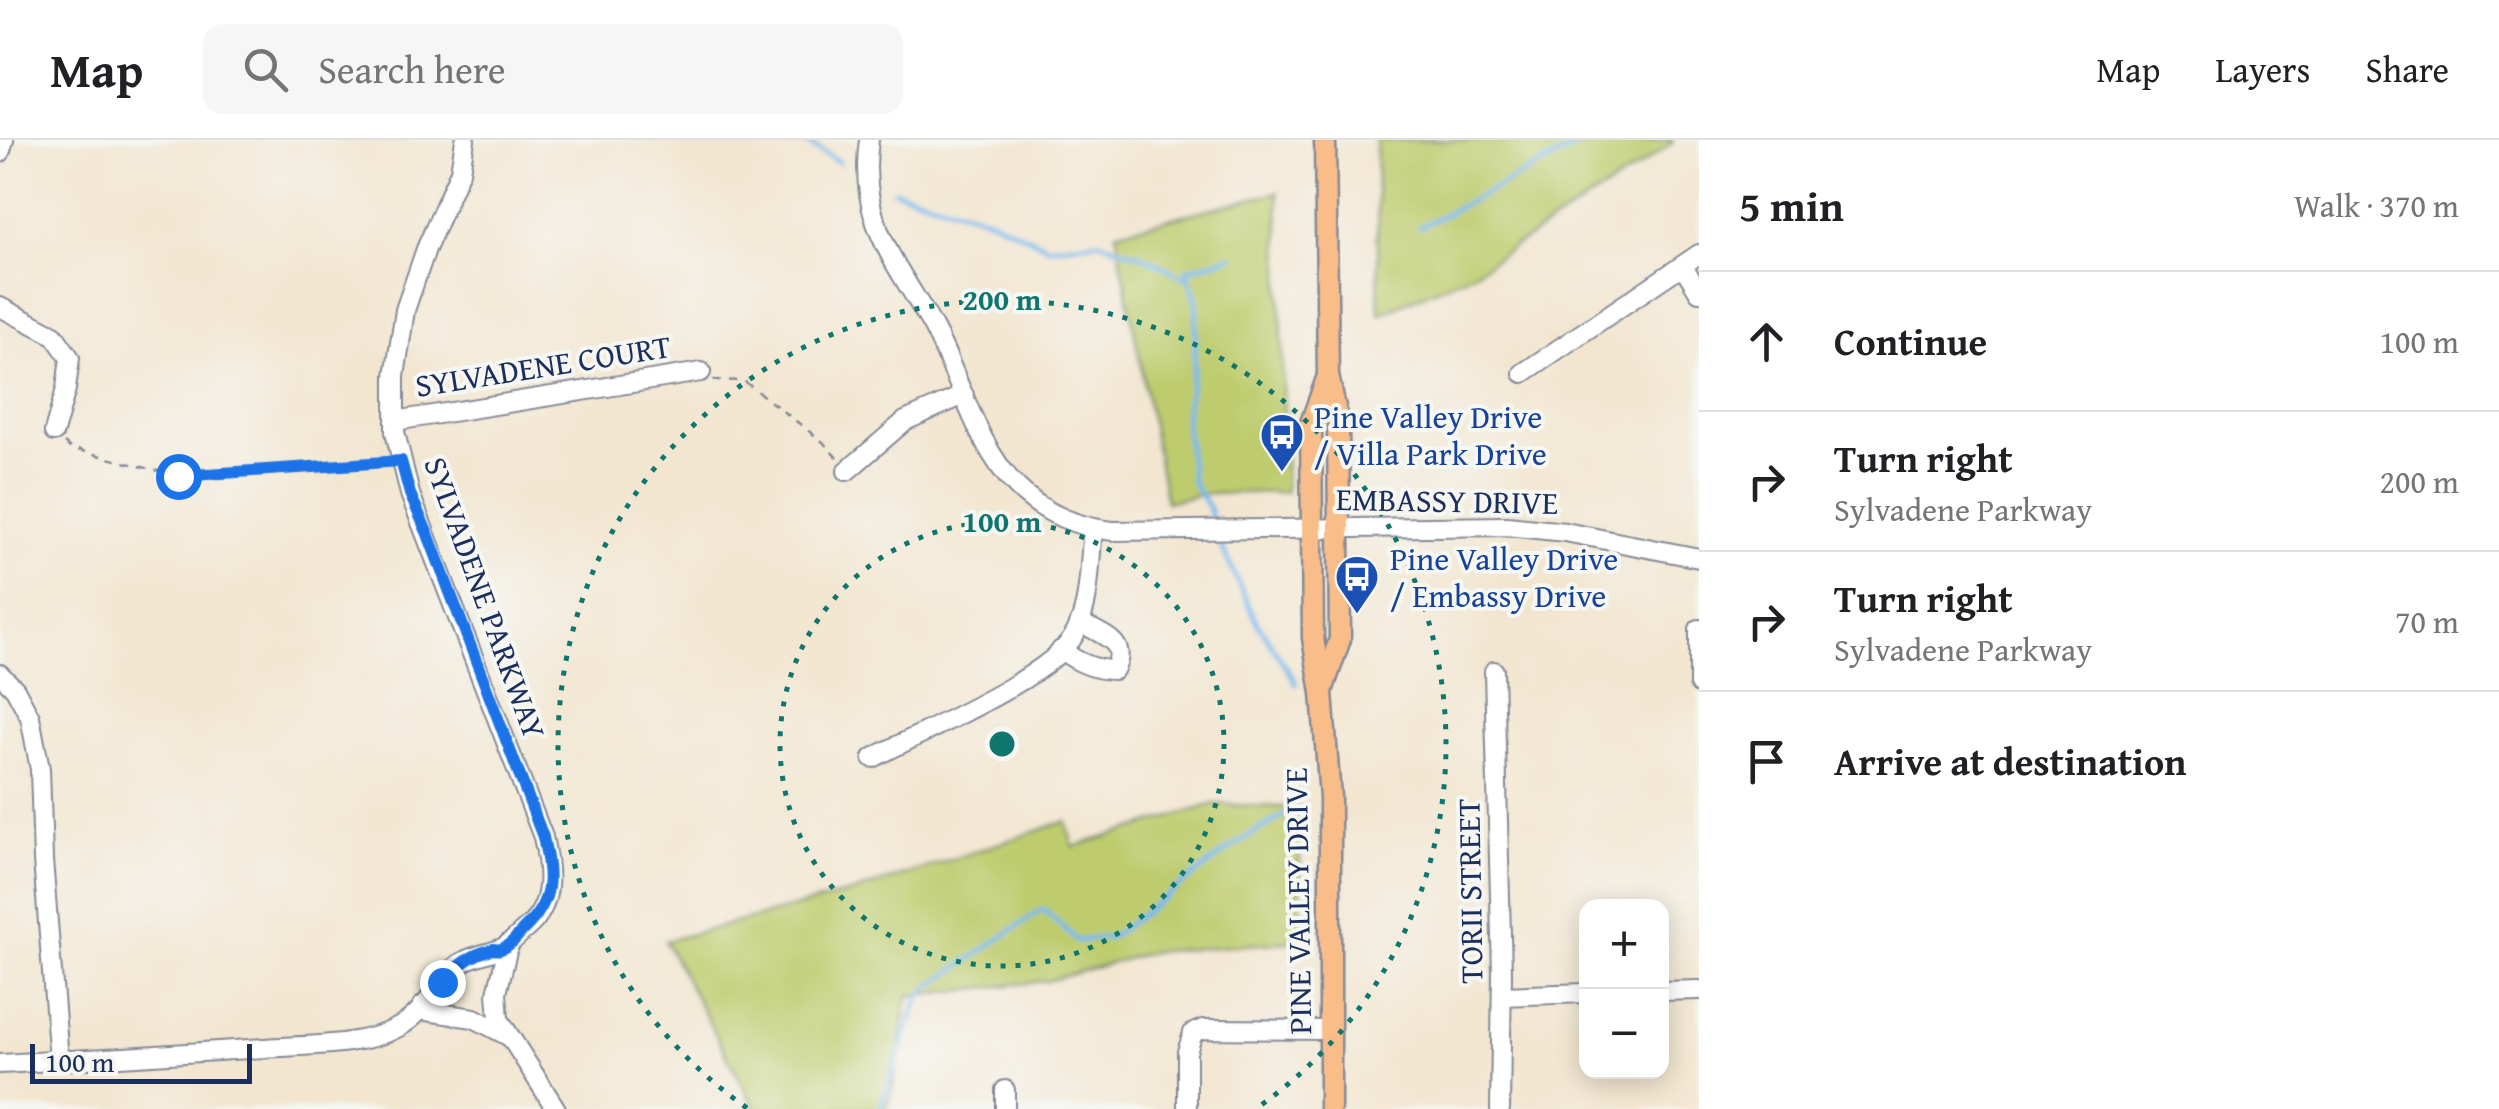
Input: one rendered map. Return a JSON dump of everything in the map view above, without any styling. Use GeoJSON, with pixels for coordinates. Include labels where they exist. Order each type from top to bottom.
{"type":"FeatureCollection","features":[{"type":"Feature","properties":{"kind":"main road","name":"PINE VALLEY DRIVE"},"geometry":{"type":"LineString","coordinates":[[1322,692],[1340,639],[1338,421],[1328,376],[1325,140]]}},
{"type":"Feature","properties":{"kind":"main road","name":"PINE VALLEY DRIVE"},"geometry":{"type":"LineString","coordinates":[[1328,376],[1311,423],[1313,638],[1322,692],[1330,797],[1330,1109]]}},
{"type":"Feature","properties":{"kind":"street"},"geometry":{"type":"LineString","coordinates":[[0,153],[4,140]]}},
{"type":"Feature","properties":{"kind":"street","name":"SYLVADENE PARKWAY"},"geometry":{"type":"LineString","coordinates":[[0,1064],[364,1040],[410,1020],[430,1001],[454,967],[492,949],[501,949],[533,924],[550,881],[543,837],[418,514],[401,461],[395,421],[396,365],[405,310],[426,248],[460,171],[465,140]]}},
{"type":"Feature","properties":{"kind":"street"},"geometry":{"type":"LineString","coordinates":[[868,140],[866,173],[876,224],[936,334],[993,456],[1032,500],[1058,516],[1093,529],[1080,622],[1073,639],[1022,681],[873,758]]}},
{"type":"Feature","properties":{"kind":"street"},"geometry":{"type":"LineString","coordinates":[[1522,373],[1691,260],[1699,292]]}},
{"type":"Feature","properties":{"kind":"street"},"geometry":{"type":"LineString","coordinates":[[0,307],[54,335],[70,358],[54,432]]}},
{"type":"Feature","properties":{"kind":"street","name":"SYLVADENE COURT"},"geometry":{"type":"LineString","coordinates":[[395,421],[701,372]]}},
{"type":"Feature","properties":{"kind":"street"},"geometry":{"type":"LineString","coordinates":[[847,470],[904,420],[964,395]]}},
{"type":"Feature","properties":{"kind":"street","name":"EMBASSY DRIVE"},"geometry":{"type":"LineString","coordinates":[[1093,529],[1152,532],[1220,528],[1535,528],[1699,558]]}},
{"type":"Feature","properties":{"kind":"street"},"geometry":{"type":"LineString","coordinates":[[1061,650],[1082,663],[1114,670],[1121,657],[1115,642],[1080,622]]}},
{"type":"Feature","properties":{"kind":"street"},"geometry":{"type":"LineString","coordinates":[[1699,630],[1699,684]]}},
{"type":"Feature","properties":{"kind":"street","name":"TORII STREET"},"geometry":{"type":"LineString","coordinates":[[1494,671],[1502,996],[1500,1109]]}},
{"type":"Feature","properties":{"kind":"street"},"geometry":{"type":"LineString","coordinates":[[0,674],[15,689],[30,717],[40,769],[58,1060]]}},
{"type":"Feature","properties":{"kind":"street"},"geometry":{"type":"LineString","coordinates":[[509,944],[497,993],[499,1018],[556,1109]]}},
{"type":"Feature","properties":{"kind":"street"},"geometry":{"type":"LineString","coordinates":[[1669,991],[1699,990]]}},
{"type":"Feature","properties":{"kind":"street"},"geometry":{"type":"LineString","coordinates":[[1502,996],[1579,993]]}},
{"type":"Feature","properties":{"kind":"street"},"geometry":{"type":"LineString","coordinates":[[422,1006],[426,1011],[474,1018],[509,1036]]}},
{"type":"Feature","properties":{"kind":"street"},"geometry":{"type":"LineString","coordinates":[[1187,1109],[1187,1052],[1193,1033],[1203,1029],[1330,1030]]}},
{"type":"Feature","properties":{"kind":"path"},"geometry":{"type":"LineString","coordinates":[[701,372],[714,380],[744,381],[823,442],[847,470]]}},
{"type":"Feature","properties":{"kind":"path"},"geometry":{"type":"LineString","coordinates":[[54,432],[70,448],[178,476],[401,461]]}},
{"type":"Feature","properties":{"kind":"green space"},"geometry":{"type":"Polygon","coordinates":[[[1376,140],[1672,140],[1616,182],[1471,274],[1379,314],[1376,140]]]}},
{"type":"Feature","properties":{"kind":"green space"},"geometry":{"type":"Polygon","coordinates":[[[1278,192],[1286,492],[1204,494],[1166,502],[1116,232],[1278,192]]]}},
{"type":"Feature","properties":{"kind":"green space"},"geometry":{"type":"Polygon","coordinates":[[[1214,804],[1299,808],[1301,941],[1151,952],[1047,981],[908,996],[886,1109],[756,1109],[665,941],[854,892],[1066,821],[1073,847],[1214,804]]]}},
{"type":"Feature","properties":{"kind":"waterway"},"geometry":{"type":"LineString","coordinates":[[802,140],[839,162]]}},
{"type":"Feature","properties":{"kind":"waterway"},"geometry":{"type":"LineString","coordinates":[[1420,227],[1589,140]]}},
{"type":"Feature","properties":{"kind":"waterway"},"geometry":{"type":"LineString","coordinates":[[894,190],[990,219],[1049,247],[1099,241],[1143,256],[1190,280]]}},
{"type":"Feature","properties":{"kind":"waterway"},"geometry":{"type":"LineString","coordinates":[[1211,517],[1192,482],[1185,417],[1194,364],[1197,301],[1186,270],[1232,256]]}},
{"type":"Feature","properties":{"kind":"waterway"},"geometry":{"type":"LineString","coordinates":[[1219,541],[1256,621],[1296,684]]}},
{"type":"Feature","properties":{"kind":"waterway"},"geometry":{"type":"LineString","coordinates":[[880,1109],[919,997],[931,986],[1043,909],[1077,941],[1111,937],[1239,842],[1294,809]]}},
{"type":"Feature","properties":{"kind":"place","name":"Pine Valley Drive / Villa Park Drive"},"geometry":{"type":"Point","coordinates":[1282,473]}},
{"type":"Feature","properties":{"kind":"place","name":"Pine Valley Drive / Embassy Drive"},"geometry":{"type":"Point","coordinates":[1357,615]}},
{"type":"Feature","properties":{"kind":"route"},"geometry":{"type":"LineString","coordinates":[[178,476],[401,461],[410,494],[543,837],[550,881],[533,924],[501,949],[492,949],[454,967],[442,982]]}}]}
